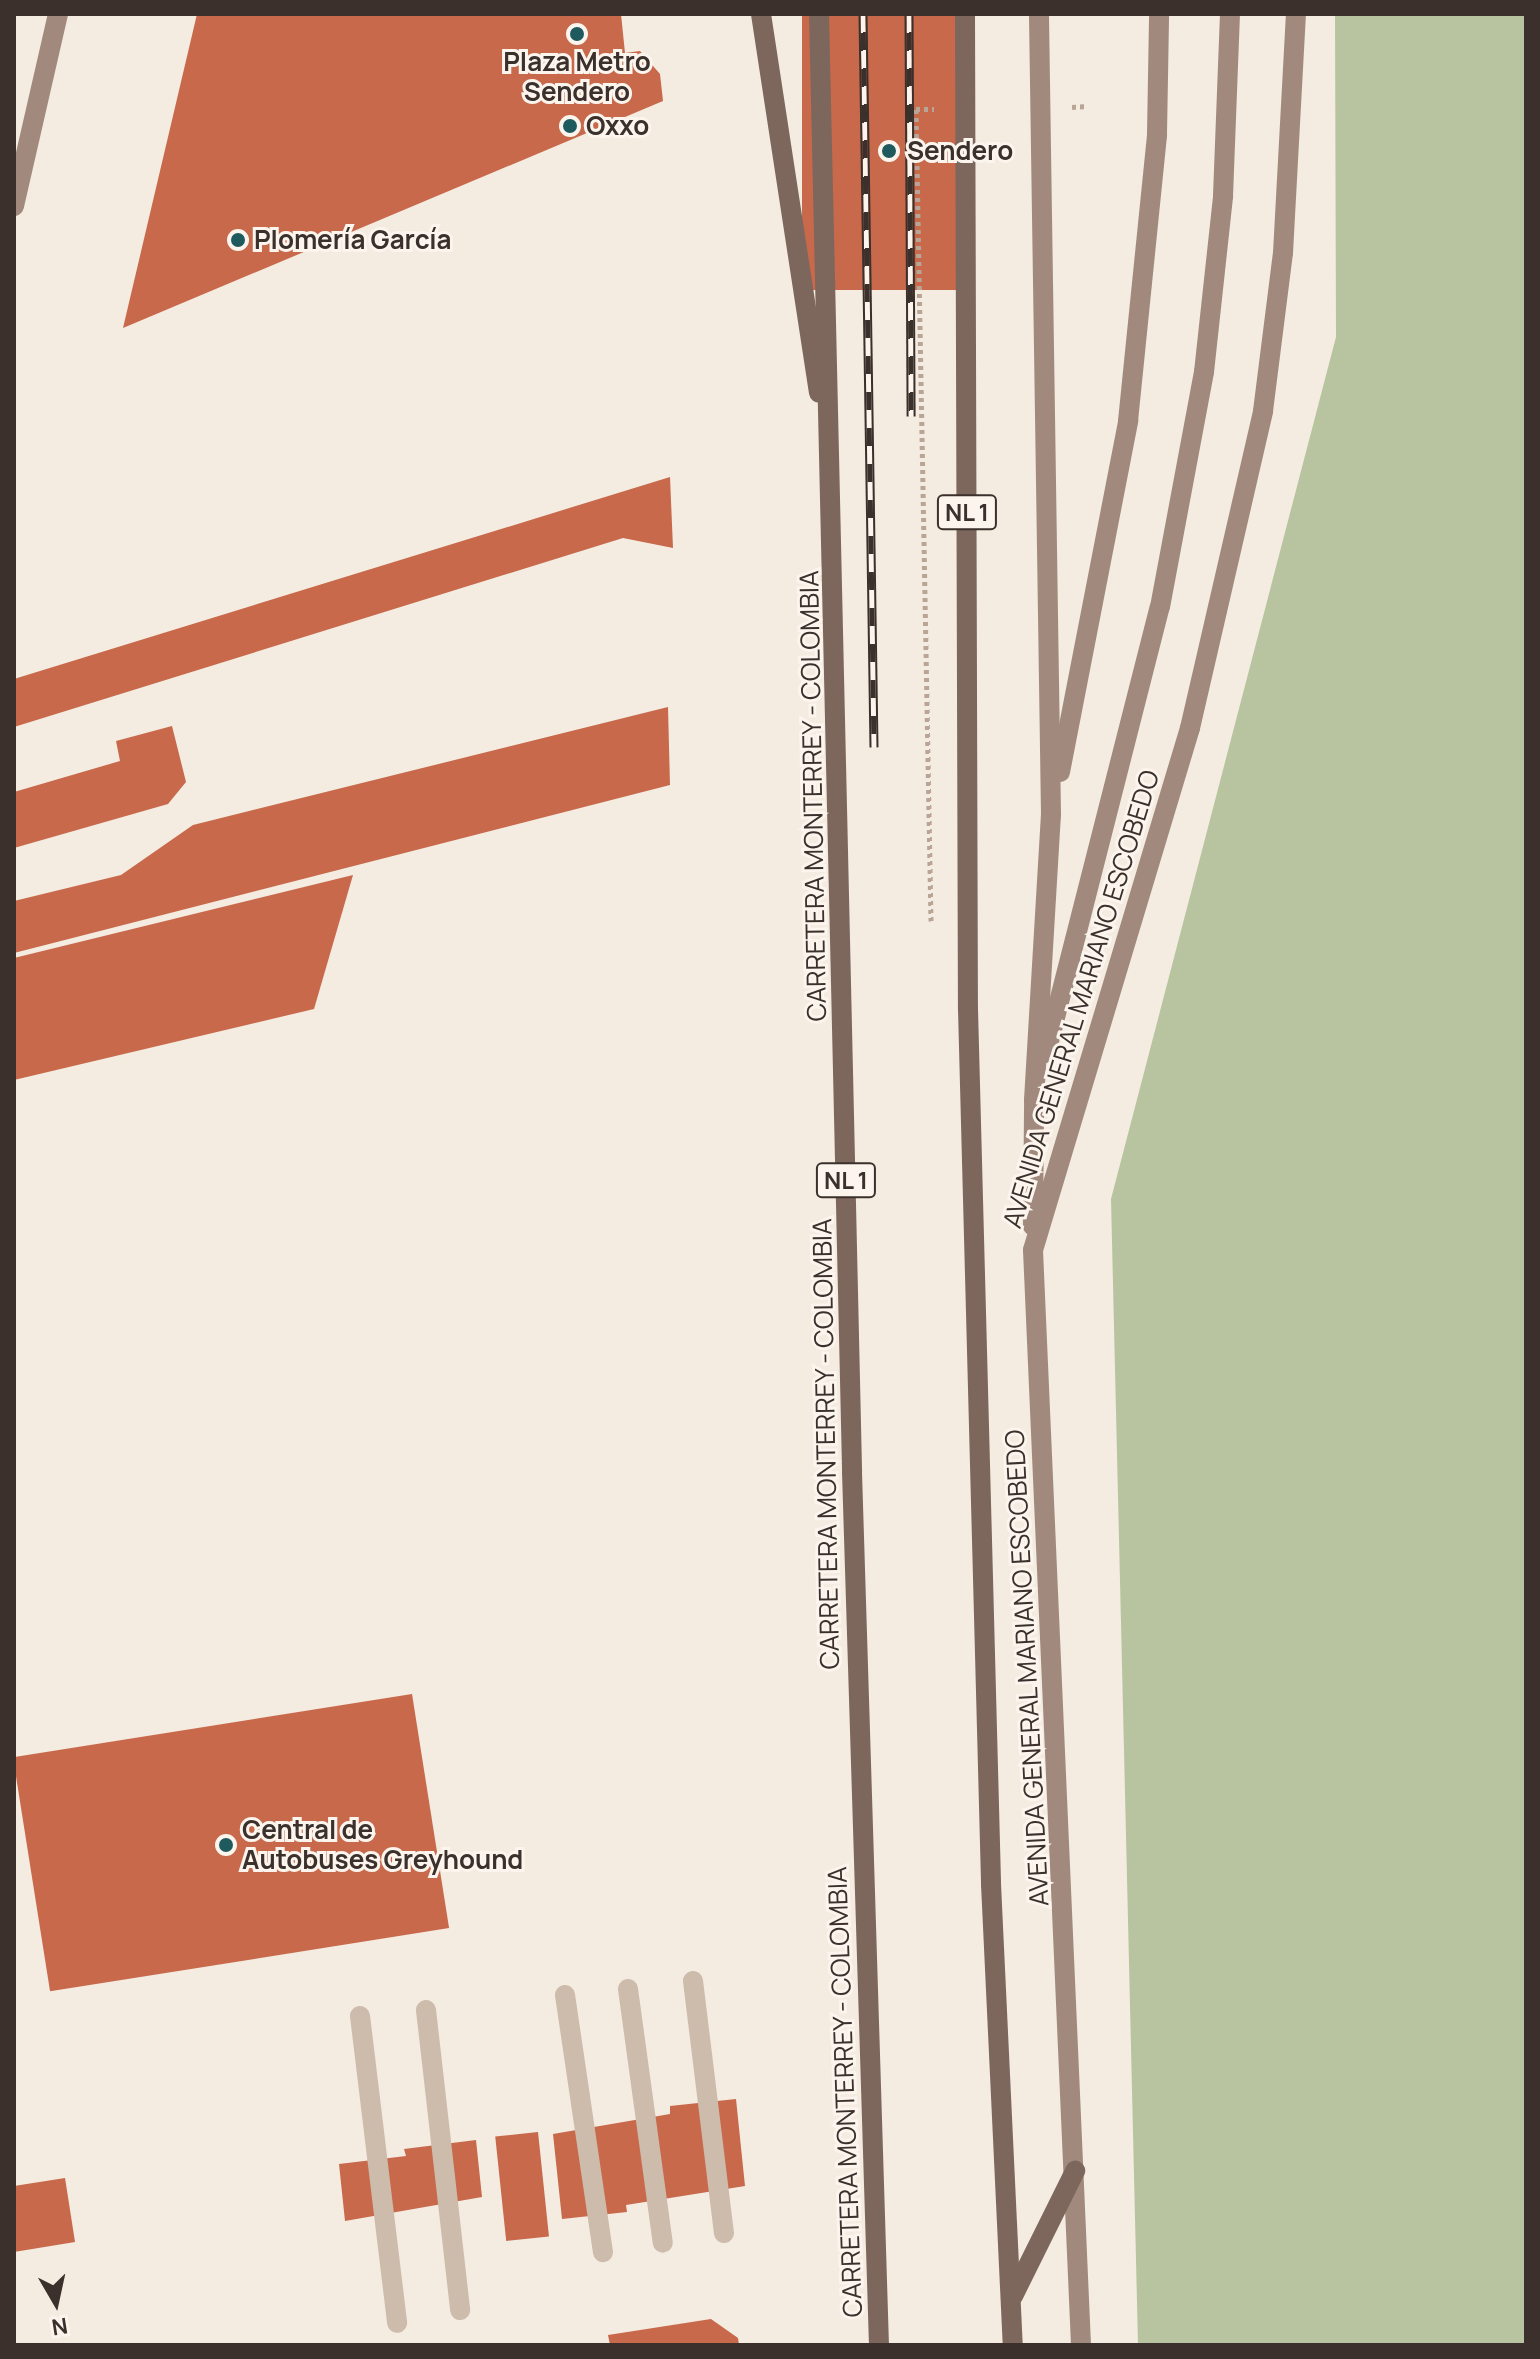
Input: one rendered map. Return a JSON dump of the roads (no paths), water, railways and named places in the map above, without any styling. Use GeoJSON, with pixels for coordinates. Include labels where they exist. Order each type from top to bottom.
{"type":"FeatureCollection","features":[{"type":"Feature","properties":{"kind":"main road","name":"NL 1"},"geometry":{"type":"LineString","coordinates":[[761,14],[832,478]]}},
{"type":"Feature","properties":{"kind":"main road","name":"CARRETERA MONTERREY - COLOMBIA"},"geometry":{"type":"LineString","coordinates":[[819,14],[832,478],[852,1472],[879,2345]]}},
{"type":"Feature","properties":{"kind":"main road","name":"NL 1"},"geometry":{"type":"LineString","coordinates":[[965,14],[968,1009],[991,1884],[1013,2345]]}},
{"type":"Feature","properties":{"kind":"main road"},"geometry":{"type":"LineString","coordinates":[[1011,2299],[1075,2171]]}},
{"type":"Feature","properties":{"kind":"street"},"geometry":{"type":"LineString","coordinates":[[14,206],[58,14]]}},
{"type":"Feature","properties":{"kind":"street"},"geometry":{"type":"LineString","coordinates":[[1033,1250],[1034,1100],[1051,815],[1039,14]]}},
{"type":"Feature","properties":{"kind":"street"},"geometry":{"type":"LineString","coordinates":[[1051,815],[1128,421],[1157,134],[1159,14]]}},
{"type":"Feature","properties":{"kind":"street"},"geometry":{"type":"LineString","coordinates":[[1034,1100],[1160,607],[1204,372],[1223,196],[1230,14]]}},
{"type":"Feature","properties":{"kind":"street","name":"AVENIDA GENERAL MARIANO ESCOBEDO"},"geometry":{"type":"LineString","coordinates":[[1081,2345],[1033,1250],[1190,728],[1263,411],[1283,253],[1296,14]]}},
{"type":"Feature","properties":{"kind":"lane"},"geometry":{"type":"LineString","coordinates":[[693,1981],[724,2233]]}},
{"type":"Feature","properties":{"kind":"lane"},"geometry":{"type":"LineString","coordinates":[[628,1989],[663,2243]]}},
{"type":"Feature","properties":{"kind":"lane"},"geometry":{"type":"LineString","coordinates":[[565,1995],[603,2252]]}},
{"type":"Feature","properties":{"kind":"lane"},"geometry":{"type":"LineString","coordinates":[[426,2010],[460,2310]]}},
{"type":"Feature","properties":{"kind":"lane"},"geometry":{"type":"LineString","coordinates":[[360,2016],[397,2323]]}},
{"type":"Feature","properties":{"kind":"railway"},"geometry":{"type":"LineString","coordinates":[[863,14],[874,747]]}},
{"type":"Feature","properties":{"kind":"railway"},"geometry":{"type":"LineString","coordinates":[[909,14],[911,416]]}},
{"type":"Feature","properties":{"kind":"place","name":"Plaza Metro Sendero"},"geometry":{"type":"Point","coordinates":[577,34]}},
{"type":"Feature","properties":{"kind":"place","name":"Oxxo"},"geometry":{"type":"Point","coordinates":[570,126]}},
{"type":"Feature","properties":{"kind":"place","name":"Sendero"},"geometry":{"type":"Point","coordinates":[889,151]}},
{"type":"Feature","properties":{"kind":"place","name":"Plomería García"},"geometry":{"type":"Point","coordinates":[238,240]}},
{"type":"Feature","properties":{"kind":"place","name":"Central de Autobuses Greyhound"},"geometry":{"type":"Point","coordinates":[226,1845]}}]}
